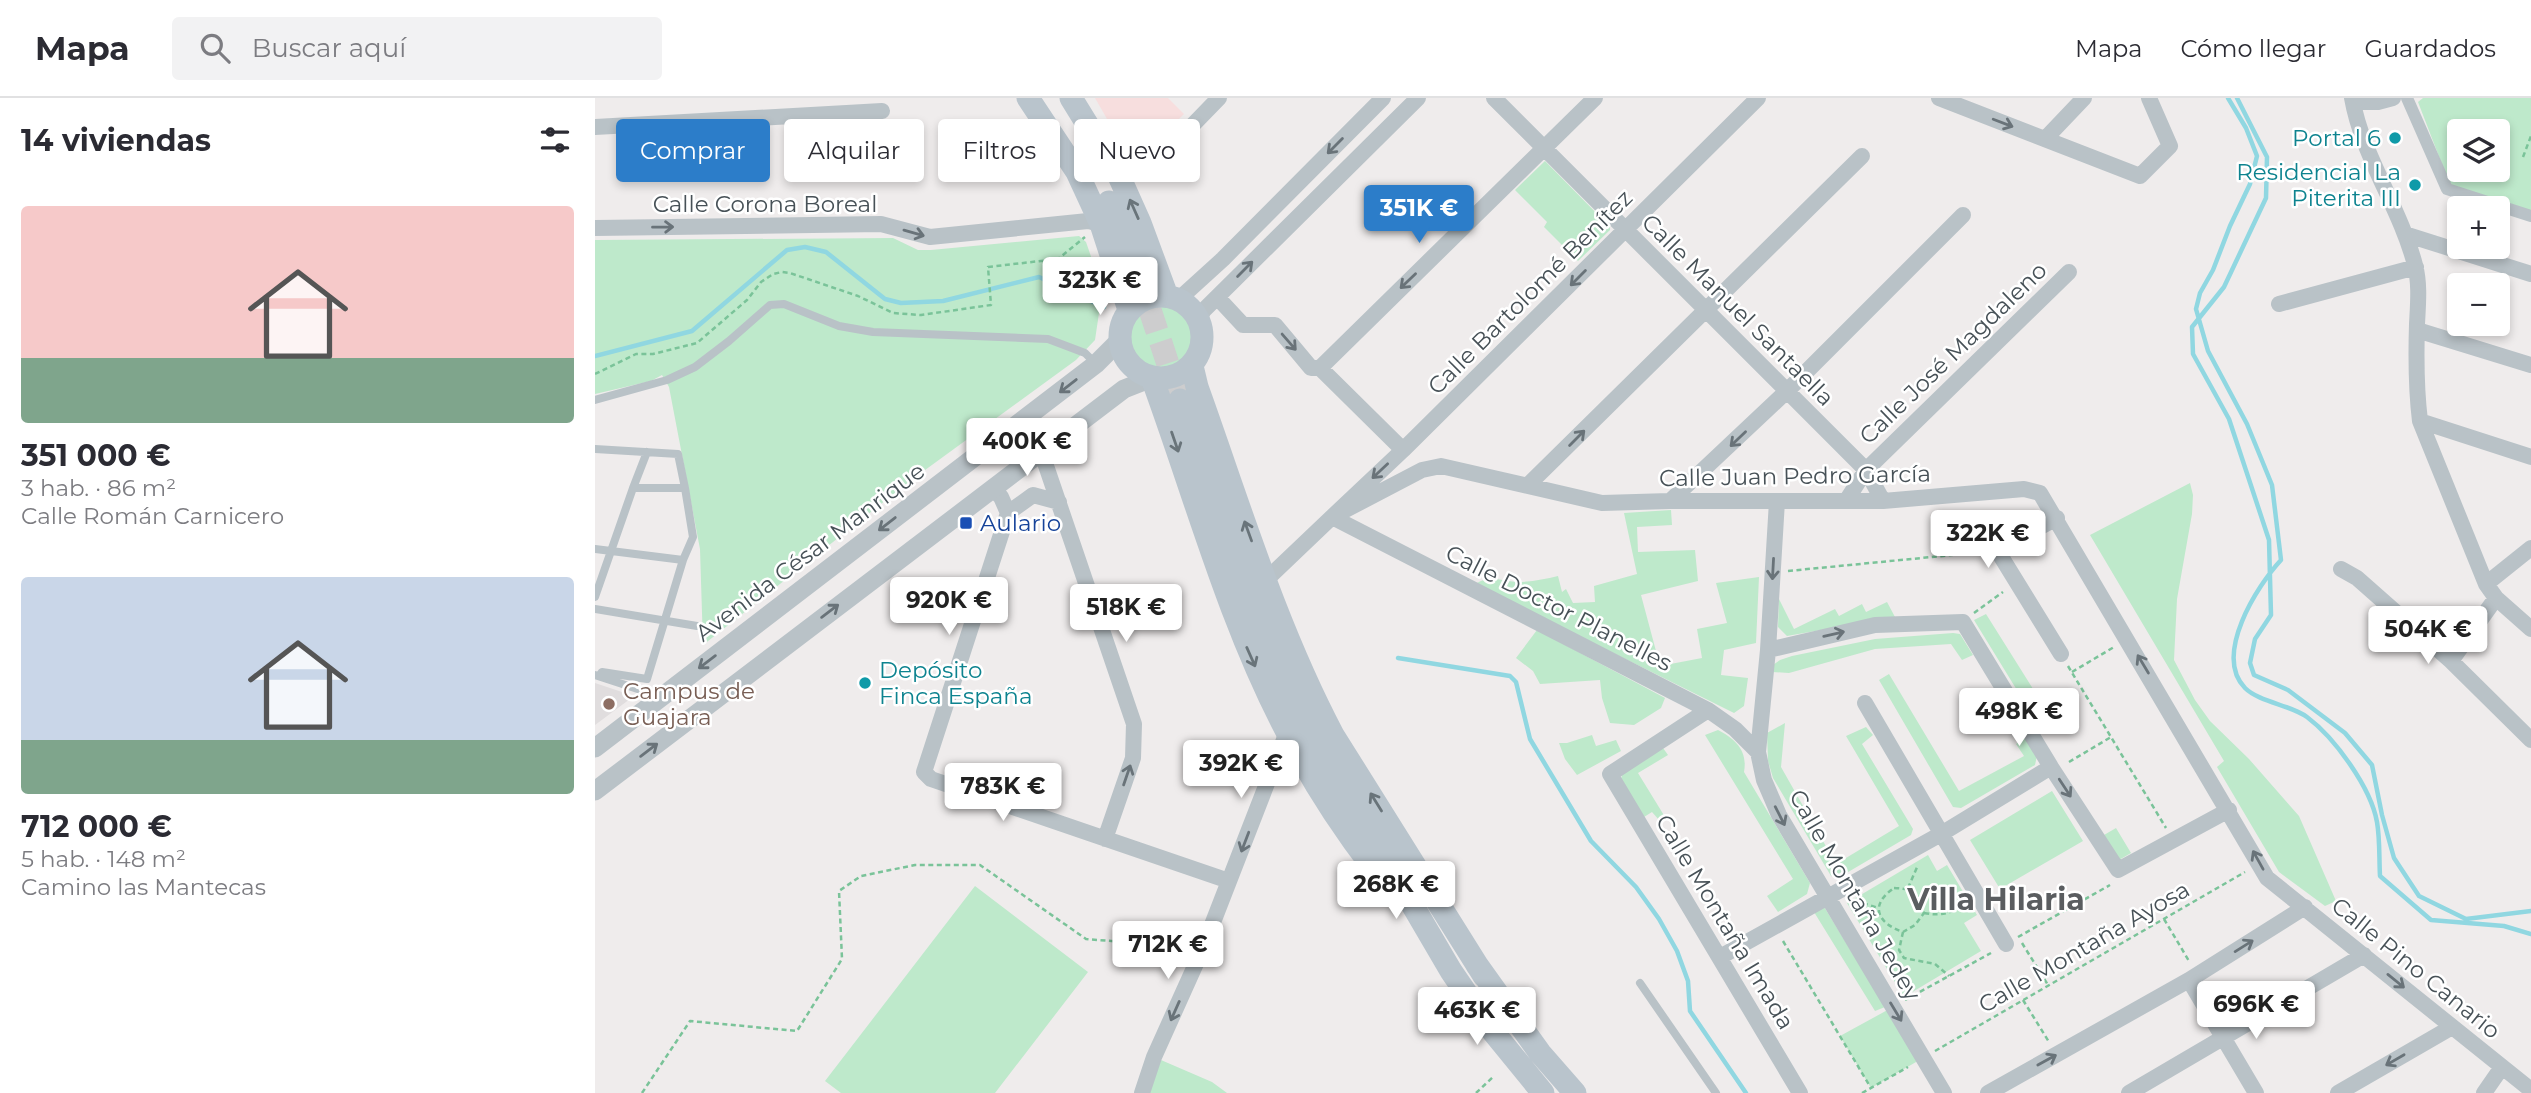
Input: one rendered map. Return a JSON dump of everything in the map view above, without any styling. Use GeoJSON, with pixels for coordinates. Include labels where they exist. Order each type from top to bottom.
{"type":"FeatureCollection","features":[{"type":"Feature","properties":{"kind":"main road"},"geometry":{"type":"LineString","coordinates":[[1028,98],[1077,172],[1093,230],[1129,310]]}},
{"type":"Feature","properties":{"kind":"main road"},"geometry":{"type":"LineString","coordinates":[[1044,98],[1108,200],[1139,278]]}},
{"type":"Feature","properties":{"kind":"main road"},"geometry":{"type":"LineString","coordinates":[[1071,98],[1084,119]]}},
{"type":"Feature","properties":{"kind":"main road"},"geometry":{"type":"LineString","coordinates":[[1122,182],[1173,298]]}},
{"type":"Feature","properties":{"kind":"main road"},"geometry":{"type":"LineString","coordinates":[[1153,296],[1173,298],[1191,308],[1198,319],[1202,328],[1202,349],[1192,366],[1182,373],[1165,379],[1152,378],[1139,373],[1127,362],[1119,341],[1121,324],[1129,310],[1138,302],[1153,296]]}},
{"type":"Feature","properties":{"kind":"main road"},"geometry":{"type":"LineString","coordinates":[[1192,366],[1197,387],[1285,635],[1311,693],[1333,735],[1484,976]]}},
{"type":"Feature","properties":{"kind":"main road"},"geometry":{"type":"LineString","coordinates":[[1152,378],[1246,644],[1287,732],[1323,794],[1374,870],[1396,895],[1490,1028],[1543,1093]]}},
{"type":"Feature","properties":{"kind":"main road"},"geometry":{"type":"LineString","coordinates":[[1180,400],[1272,655],[1320,751],[1383,848],[1403,889],[1451,971]]}},
{"type":"Feature","properties":{"kind":"main road"},"geometry":{"type":"LineString","coordinates":[[1383,848],[1434,906],[1540,1054],[1575,1093]]}},
{"type":"Feature","properties":{"kind":"street"},"geometry":{"type":"LineString","coordinates":[[1199,119],[1219,98]]}},
{"type":"Feature","properties":{"kind":"street"},"geometry":{"type":"LineString","coordinates":[[1173,298],[1223,259],[1383,98]]}},
{"type":"Feature","properties":{"kind":"street"},"geometry":{"type":"LineString","coordinates":[[1198,319],[1418,98]]}},
{"type":"Feature","properties":{"kind":"street","name":"Calle Manuel Santaella"},"geometry":{"type":"LineString","coordinates":[[1494,98],[1866,470],[1883,501]]}},
{"type":"Feature","properties":{"kind":"street"},"geometry":{"type":"LineString","coordinates":[[1217,297],[1243,325],[1275,326],[1311,368],[1320,368],[1595,98]]}},
{"type":"Feature","properties":{"kind":"street","name":"Calle Bartolomé Benítez"},"geometry":{"type":"LineString","coordinates":[[1332,517],[1758,98]]}},
{"type":"Feature","properties":{"kind":"street"},"geometry":{"type":"LineString","coordinates":[[1939,98],[1960,102],[2140,176],[2170,146],[2149,98]]}},
{"type":"Feature","properties":{"kind":"street"},"geometry":{"type":"LineString","coordinates":[[2045,139],[2084,98]]}},
{"type":"Feature","properties":{"kind":"street"},"geometry":{"type":"LineString","coordinates":[[2393,98],[2378,102],[2352,100],[2358,123],[2405,234],[2416,267],[2417,397],[2420,421],[2486,584],[2497,598],[2531,629]]}},
{"type":"Feature","properties":{"kind":"street"},"geometry":{"type":"LineString","coordinates":[[2407,98],[2447,189],[2531,216]]}},
{"type":"Feature","properties":{"kind":"street"},"geometry":{"type":"LineString","coordinates":[[595,127],[882,111]]}},
{"type":"Feature","properties":{"kind":"street"},"geometry":{"type":"LineString","coordinates":[[1528,485],[1863,156]]}},
{"type":"Feature","properties":{"kind":"street"},"geometry":{"type":"LineString","coordinates":[[1670,501],[1787,391],[1963,215]]}},
{"type":"Feature","properties":{"kind":"street","name":"Calle Corona Boreal"},"geometry":{"type":"LineString","coordinates":[[595,228],[881,224],[930,237],[1088,221],[1093,230]]}},
{"type":"Feature","properties":{"kind":"street"},"geometry":{"type":"LineString","coordinates":[[2405,234],[2531,274]]}},
{"type":"Feature","properties":{"kind":"street"},"geometry":{"type":"LineString","coordinates":[[2279,304],[2416,267]]}},
{"type":"Feature","properties":{"kind":"street","name":"Calle José Magdaleno"},"geometry":{"type":"LineString","coordinates":[[1846,501],[1866,470],[2069,272]]}},
{"type":"Feature","properties":{"kind":"street"},"geometry":{"type":"LineString","coordinates":[[2417,330],[2531,365]]}},
{"type":"Feature","properties":{"kind":"street","name":"Avenida César Manrique"},"geometry":{"type":"LineString","coordinates":[[595,748],[1096,364],[1119,341]]}},
{"type":"Feature","properties":{"kind":"street"},"geometry":{"type":"LineString","coordinates":[[1320,368],[1403,450]]}},
{"type":"Feature","properties":{"kind":"street"},"geometry":{"type":"LineString","coordinates":[[599,781],[1124,389],[1152,378]]}},
{"type":"Feature","properties":{"kind":"street"},"geometry":{"type":"LineString","coordinates":[[2420,421],[2531,457]]}},
{"type":"Feature","properties":{"kind":"street"},"geometry":{"type":"LineString","coordinates":[[1041,451],[1133,724],[1133,758],[1105,839]]}},
{"type":"Feature","properties":{"kind":"street","name":"Calle Juan Pedro García"},"geometry":{"type":"LineString","coordinates":[[1266,580],[1332,517],[1422,470],[1441,466],[1602,503],[1883,501],[2024,489],[2040,493],[2267,878],[2305,907]]}},
{"type":"Feature","properties":{"kind":"street"},"geometry":{"type":"LineString","coordinates":[[992,488],[1001,498],[1008,513]]}},
{"type":"Feature","properties":{"kind":"street"},"geometry":{"type":"LineString","coordinates":[[1059,502],[1033,495],[1008,513],[924,772],[931,779],[1230,881]]}},
{"type":"Feature","properties":{"kind":"street","name":"Calle Montaña Jedey"},"geometry":{"type":"LineString","coordinates":[[1777,501],[1768,650],[1758,752],[1764,780],[1779,816],[1944,1093]]}},
{"type":"Feature","properties":{"kind":"street","name":"Calle Doctor Planelles"},"geometry":{"type":"LineString","coordinates":[[1332,517],[1708,710],[1735,729],[1758,752]]}},
{"type":"Feature","properties":{"kind":"street"},"geometry":{"type":"LineString","coordinates":[[2057,518],[1997,550],[2061,654]]}},
{"type":"Feature","properties":{"kind":"street"},"geometry":{"type":"LineString","coordinates":[[2486,584],[2531,548]]}},
{"type":"Feature","properties":{"kind":"street"},"geometry":{"type":"LineString","coordinates":[[844,557],[865,584]]}},
{"type":"Feature","properties":{"kind":"street"},"geometry":{"type":"LineString","coordinates":[[2341,569],[2357,578],[2451,661],[2531,740]]}},
{"type":"Feature","properties":{"kind":"street"},"geometry":{"type":"LineString","coordinates":[[2451,661],[2497,598]]}},
{"type":"Feature","properties":{"kind":"street"},"geometry":{"type":"LineString","coordinates":[[1768,650],[1875,625],[1963,622],[2118,870],[2229,810]]}},
{"type":"Feature","properties":{"kind":"street"},"geometry":{"type":"LineString","coordinates":[[1865,703],[1978,895],[2012,941]]}},
{"type":"Feature","properties":{"kind":"street","name":"Calle Montaña Imada"},"geometry":{"type":"LineString","coordinates":[[1708,710],[1610,774],[1800,1093]]}},
{"type":"Feature","properties":{"kind":"street"},"geometry":{"type":"LineString","coordinates":[[1142,1093],[1154,1058],[1230,881],[1287,732]]}},
{"type":"Feature","properties":{"kind":"street"},"geometry":{"type":"LineString","coordinates":[[1720,957],[2053,769]]}},
{"type":"Feature","properties":{"kind":"street"},"geometry":{"type":"LineString","coordinates":[[1988,1093],[2193,978],[2305,907]]}},
{"type":"Feature","properties":{"kind":"street","name":"Calle Pino Canario"},"geometry":{"type":"LineString","coordinates":[[2305,907],[2531,1090]]}},
{"type":"Feature","properties":{"kind":"street"},"geometry":{"type":"LineString","coordinates":[[2129,1093],[2364,956]]}},
{"type":"Feature","properties":{"kind":"street"},"geometry":{"type":"LineString","coordinates":[[2193,978],[2256,1093]]}},
{"type":"Feature","properties":{"kind":"street"},"geometry":{"type":"LineString","coordinates":[[2338,1093],[2452,1027]]}},
{"type":"Feature","properties":{"kind":"street"},"geometry":{"type":"LineString","coordinates":[[2484,1093],[2502,1067]]}},
{"type":"Feature","properties":{"kind":"lane"},"geometry":{"type":"LineString","coordinates":[[595,400],[667,380],[695,367],[770,305],[777,304],[784,304],[839,326],[873,332],[1048,339],[1084,353],[1096,364]]}},
{"type":"Feature","properties":{"kind":"lane"},"geometry":{"type":"LineString","coordinates":[[595,449],[678,454],[693,537],[683,560],[647,678],[602,671],[597,676],[647,690],[661,697]]}},
{"type":"Feature","properties":{"kind":"lane"},"geometry":{"type":"LineString","coordinates":[[595,597],[646,452]]}},
{"type":"Feature","properties":{"kind":"lane"},"geometry":{"type":"LineString","coordinates":[[633,488],[685,488]]}},
{"type":"Feature","properties":{"kind":"lane"},"geometry":{"type":"LineString","coordinates":[[595,549],[683,560]]}},
{"type":"Feature","properties":{"kind":"lane"},"geometry":{"type":"LineString","coordinates":[[595,610],[697,626]]}},
{"type":"Feature","properties":{"kind":"lane"},"geometry":{"type":"LineString","coordinates":[[1640,983],[1716,1093]]}},
{"type":"Feature","properties":{"kind":"path"},"geometry":{"type":"LineString","coordinates":[[2523,157],[2531,136]]}},
{"type":"Feature","properties":{"kind":"path"},"geometry":{"type":"LineString","coordinates":[[595,374],[636,355],[653,354],[697,343],[747,300],[761,282],[773,274],[790,273],[858,296],[893,313],[921,315],[991,305],[988,267],[1058,259],[1093,230]]}},
{"type":"Feature","properties":{"kind":"path"},"geometry":{"type":"LineString","coordinates":[[1773,572],[1997,550]]}},
{"type":"Feature","properties":{"kind":"path"},"geometry":{"type":"LineString","coordinates":[[1963,622],[2017,582]]}},
{"type":"Feature","properties":{"kind":"path"},"geometry":{"type":"LineString","coordinates":[[2072,672],[2128,639]]}},
{"type":"Feature","properties":{"kind":"path"},"geometry":{"type":"LineString","coordinates":[[2061,654],[2173,840]]}},
{"type":"Feature","properties":{"kind":"path"},"geometry":{"type":"LineString","coordinates":[[2053,769],[2111,737]]}},
{"type":"Feature","properties":{"kind":"path","name":"Calle Montaña Ayosa"},"geometry":{"type":"LineString","coordinates":[[1862,1093],[2260,864]]}},
{"type":"Feature","properties":{"kind":"path"},"geometry":{"type":"LineString","coordinates":[[642,1093],[690,1021],[797,1031],[842,959],[839,891],[860,876],[915,865],[981,865],[1086,939],[1203,948]]}},
{"type":"Feature","properties":{"kind":"path"},"geometry":{"type":"LineString","coordinates":[[1851,883],[1860,902],[1878,908]]}},
{"type":"Feature","properties":{"kind":"path"},"geometry":{"type":"LineString","coordinates":[[1903,933],[1881,920],[1878,908],[1883,896],[1894,888],[1908,888],[1918,895],[1924,913]]}},
{"type":"Feature","properties":{"kind":"path"},"geometry":{"type":"LineString","coordinates":[[1924,913],[1938,916],[1952,913],[1978,895]]}},
{"type":"Feature","properties":{"kind":"path"},"geometry":{"type":"LineString","coordinates":[[1924,913],[1915,925],[1903,933],[1899,950],[1904,958],[1935,964],[1949,977]]}},
{"type":"Feature","properties":{"kind":"path"},"geometry":{"type":"LineString","coordinates":[[2164,919],[2193,978]]}},
{"type":"Feature","properties":{"kind":"path"},"geometry":{"type":"LineString","coordinates":[[1774,926],[1871,1088]]}},
{"type":"Feature","properties":{"kind":"path"},"geometry":{"type":"LineString","coordinates":[[2012,941],[2048,986]]}},
{"type":"Feature","properties":{"kind":"path"},"geometry":{"type":"LineString","coordinates":[[2023,1000],[2057,1054]]}},
{"type":"Feature","properties":{"kind":"path"},"geometry":{"type":"LineString","coordinates":[[1476,1093],[1493,1077]]}},
{"type":"Feature","properties":{"kind":"shaded area"},"geometry":{"type":"Polygon","coordinates":[[[1095,98],[1168,98],[1184,114],[1179,119],[1107,119],[1095,98]]]}},
{"type":"Feature","properties":{"kind":"shaded area","name":"Campus de Guajara"},"geometry":{"type":"Polygon","coordinates":[[[595,683],[634,696],[595,725],[595,683]]]}},
{"type":"Feature","properties":{"kind":"green space"},"geometry":{"type":"Polygon","coordinates":[[[2423,98],[2531,98],[2531,211],[2510,204],[2510,196],[2484,196],[2450,185],[2449,182],[2510,182],[2510,119],[2447,119],[2447,177],[2418,102],[2423,98]]]}},
{"type":"Feature","properties":{"kind":"green space"},"geometry":{"type":"Polygon","coordinates":[[[1545,161],[1610,227],[1578,261],[1544,227],[1547,222],[1515,190],[1545,161]]]}},
{"type":"Feature","properties":{"kind":"green space"},"geometry":{"type":"Polygon","coordinates":[[[1079,236],[1086,242],[1106,300],[1099,313],[1095,340],[1076,360],[910,481],[703,645],[700,549],[669,387],[662,375],[651,381],[595,394],[595,240],[893,238],[918,250],[931,250],[1079,236]]]}},
{"type":"Feature","properties":{"kind":"green space"},"geometry":{"type":"Polygon","coordinates":[[[1161,304],[1174,306],[1184,314],[1192,324],[1192,350],[1184,360],[1174,368],[1161,370],[1148,368],[1138,360],[1130,350],[1128,337],[1130,324],[1138,314],[1148,306],[1161,304]]]}},
{"type":"Feature","properties":{"kind":"green space"},"geometry":{"type":"Polygon","coordinates":[[[2190,483],[2193,495],[2192,514],[2177,599],[2174,660],[2195,700],[2210,721],[2249,759],[2299,816],[2336,901],[2325,906],[2279,872],[2217,767],[2224,761],[2090,535],[2190,483]]]}},
{"type":"Feature","properties":{"kind":"green space"},"geometry":{"type":"Polygon","coordinates":[[[1671,510],[1672,525],[1637,527],[1638,552],[1695,550],[1698,581],[1641,595],[1660,666],[1702,658],[1697,629],[1727,623],[1716,583],[1759,577],[1756,643],[1724,650],[1721,675],[1748,678],[1744,706],[1734,713],[1475,584],[1491,579],[1523,582],[1558,576],[1562,592],[1566,589],[1573,603],[1595,602],[1594,586],[1637,574],[1624,513],[1671,510]]]}},
{"type":"Feature","properties":{"kind":"green space"},"geometry":{"type":"Polygon","coordinates":[[[1779,599],[1794,629],[1835,609],[1839,616],[1862,604],[1866,612],[1887,602],[1895,617],[1787,636],[1778,627],[1779,599]]]}},
{"type":"Feature","properties":{"kind":"green space"},"geometry":{"type":"Polygon","coordinates":[[[1986,614],[2050,716],[2037,723],[1974,620],[1986,614]]]}},
{"type":"Feature","properties":{"kind":"green space"},"geometry":{"type":"Polygon","coordinates":[[[1537,630],[1665,698],[1661,708],[1634,725],[1610,723],[1602,698],[1600,680],[1540,684],[1533,671],[1516,658],[1537,630]]]}},
{"type":"Feature","properties":{"kind":"green space"},"geometry":{"type":"Polygon","coordinates":[[[1960,634],[1973,655],[1962,660],[1951,644],[1875,649],[1789,673],[1772,672],[1773,665],[1792,656],[1875,639],[1960,634]]]}},
{"type":"Feature","properties":{"kind":"green space"},"geometry":{"type":"Polygon","coordinates":[[[1889,674],[1959,791],[2024,756],[2016,744],[2025,738],[2037,756],[2035,765],[1961,808],[1953,807],[1879,680],[1889,674]]]}},
{"type":"Feature","properties":{"kind":"green space"},"geometry":{"type":"Polygon","coordinates":[[[1785,723],[1781,767],[1836,864],[1899,826],[1846,736],[1866,727],[1873,735],[1862,744],[1913,829],[1911,835],[1838,878],[1831,876],[1773,778],[1768,761],[1767,733],[1785,723]]]}},
{"type":"Feature","properties":{"kind":"green space"},"geometry":{"type":"Polygon","coordinates":[[[1718,730],[1739,746],[1744,757],[1744,772],[1810,883],[1807,894],[1778,912],[1767,896],[1793,879],[1705,735],[1718,730]]]}},
{"type":"Feature","properties":{"kind":"green space"},"geometry":{"type":"Polygon","coordinates":[[[1592,735],[1596,746],[1616,740],[1621,751],[1577,775],[1565,759],[1559,743],[1592,735]]]}},
{"type":"Feature","properties":{"kind":"green space"},"geometry":{"type":"Polygon","coordinates":[[[1663,748],[1668,755],[1638,773],[1665,817],[1659,820],[1652,812],[1644,817],[1621,779],[1623,772],[1663,748]]]}},
{"type":"Feature","properties":{"kind":"green space"},"geometry":{"type":"Polygon","coordinates":[[[2052,791],[2083,841],[2000,889],[1970,840],[2052,791]]]}},
{"type":"Feature","properties":{"kind":"green space"},"geometry":{"type":"Polygon","coordinates":[[[2116,828],[2131,853],[2119,860],[2104,835],[2116,828]]]}},
{"type":"Feature","properties":{"kind":"green space"},"geometry":{"type":"Polygon","coordinates":[[[1928,855],[1937,871],[1947,865],[1977,915],[1964,923],[1981,951],[1904,997],[1847,903],[1928,855]]]}},
{"type":"Feature","properties":{"kind":"green space"},"geometry":{"type":"Polygon","coordinates":[[[975,886],[1088,972],[995,1093],[841,1093],[825,1081],[975,886]]]}},
{"type":"Feature","properties":{"kind":"green space"},"geometry":{"type":"Polygon","coordinates":[[[1823,905],[1885,1007],[1875,1011],[1814,912],[1823,905]]]}},
{"type":"Feature","properties":{"kind":"green space"},"geometry":{"type":"Polygon","coordinates":[[[1893,1007],[1923,1058],[1871,1088],[1840,1036],[1893,1007]]]}},
{"type":"Feature","properties":{"kind":"green space"},"geometry":{"type":"Polygon","coordinates":[[[1154,1057],[1212,1082],[1227,1093],[1142,1093],[1154,1057]]]}},
{"type":"Feature","properties":{"kind":"waterway"},"geometry":{"type":"LineString","coordinates":[[2228,98],[2246,128],[2257,156],[2250,184],[2213,270],[2200,293],[2196,309],[2208,351],[2247,424],[2272,485],[2281,560],[2261,586],[2242,621],[2236,640],[2236,674],[2251,693],[2307,717],[2340,750],[2360,779],[2373,809],[2378,828],[2380,876],[2431,920],[2504,926],[2531,934]]}},
{"type":"Feature","properties":{"kind":"waterway"},"geometry":{"type":"LineString","coordinates":[[2237,98],[2267,157],[2266,198],[2224,287],[2192,327],[2193,354],[2229,419],[2269,540],[2271,615],[2255,639],[2250,663],[2254,675],[2288,690],[2345,733],[2372,765],[2394,858],[2419,896],[2466,919],[2531,911]]}},
{"type":"Feature","properties":{"kind":"waterway"},"geometry":{"type":"LineString","coordinates":[[595,356],[692,331],[787,250],[805,247],[826,252],[885,299],[901,303],[943,301],[1039,277],[1104,307]]}},
{"type":"Feature","properties":{"kind":"waterway"},"geometry":{"type":"LineString","coordinates":[[1398,658],[1510,676],[1516,682],[1530,739],[1591,841],[1636,887],[1659,919],[1677,951],[1688,981],[1690,1011],[1746,1093]]}},
{"type":"Feature","properties":{"kind":"tunnel"},"geometry":{"type":"LineString","coordinates":[[1139,277],[1180,400]]}},
{"type":"Feature","properties":{"kind":"place","name":"Portal 6"},"geometry":{"type":"Point","coordinates":[2395,138]}},
{"type":"Feature","properties":{"kind":"place","name":"Residencial La Piterita III"},"geometry":{"type":"Point","coordinates":[2415,185]}},
{"type":"Feature","properties":{"kind":"place","name":"Aulario"},"geometry":{"type":"Point","coordinates":[966,523]}},
{"type":"Feature","properties":{"kind":"place","name":"Depósito Finca España"},"geometry":{"type":"Point","coordinates":[865,683]}},
{"type":"Feature","properties":{"kind":"place","name":"Campus de Guajara"},"geometry":{"type":"Point","coordinates":[609,704]}},
{"type":"Feature","properties":{"kind":"district","name":"Villa Hilaria"},"geometry":{"type":"Point","coordinates":[1996,899]}}]}
